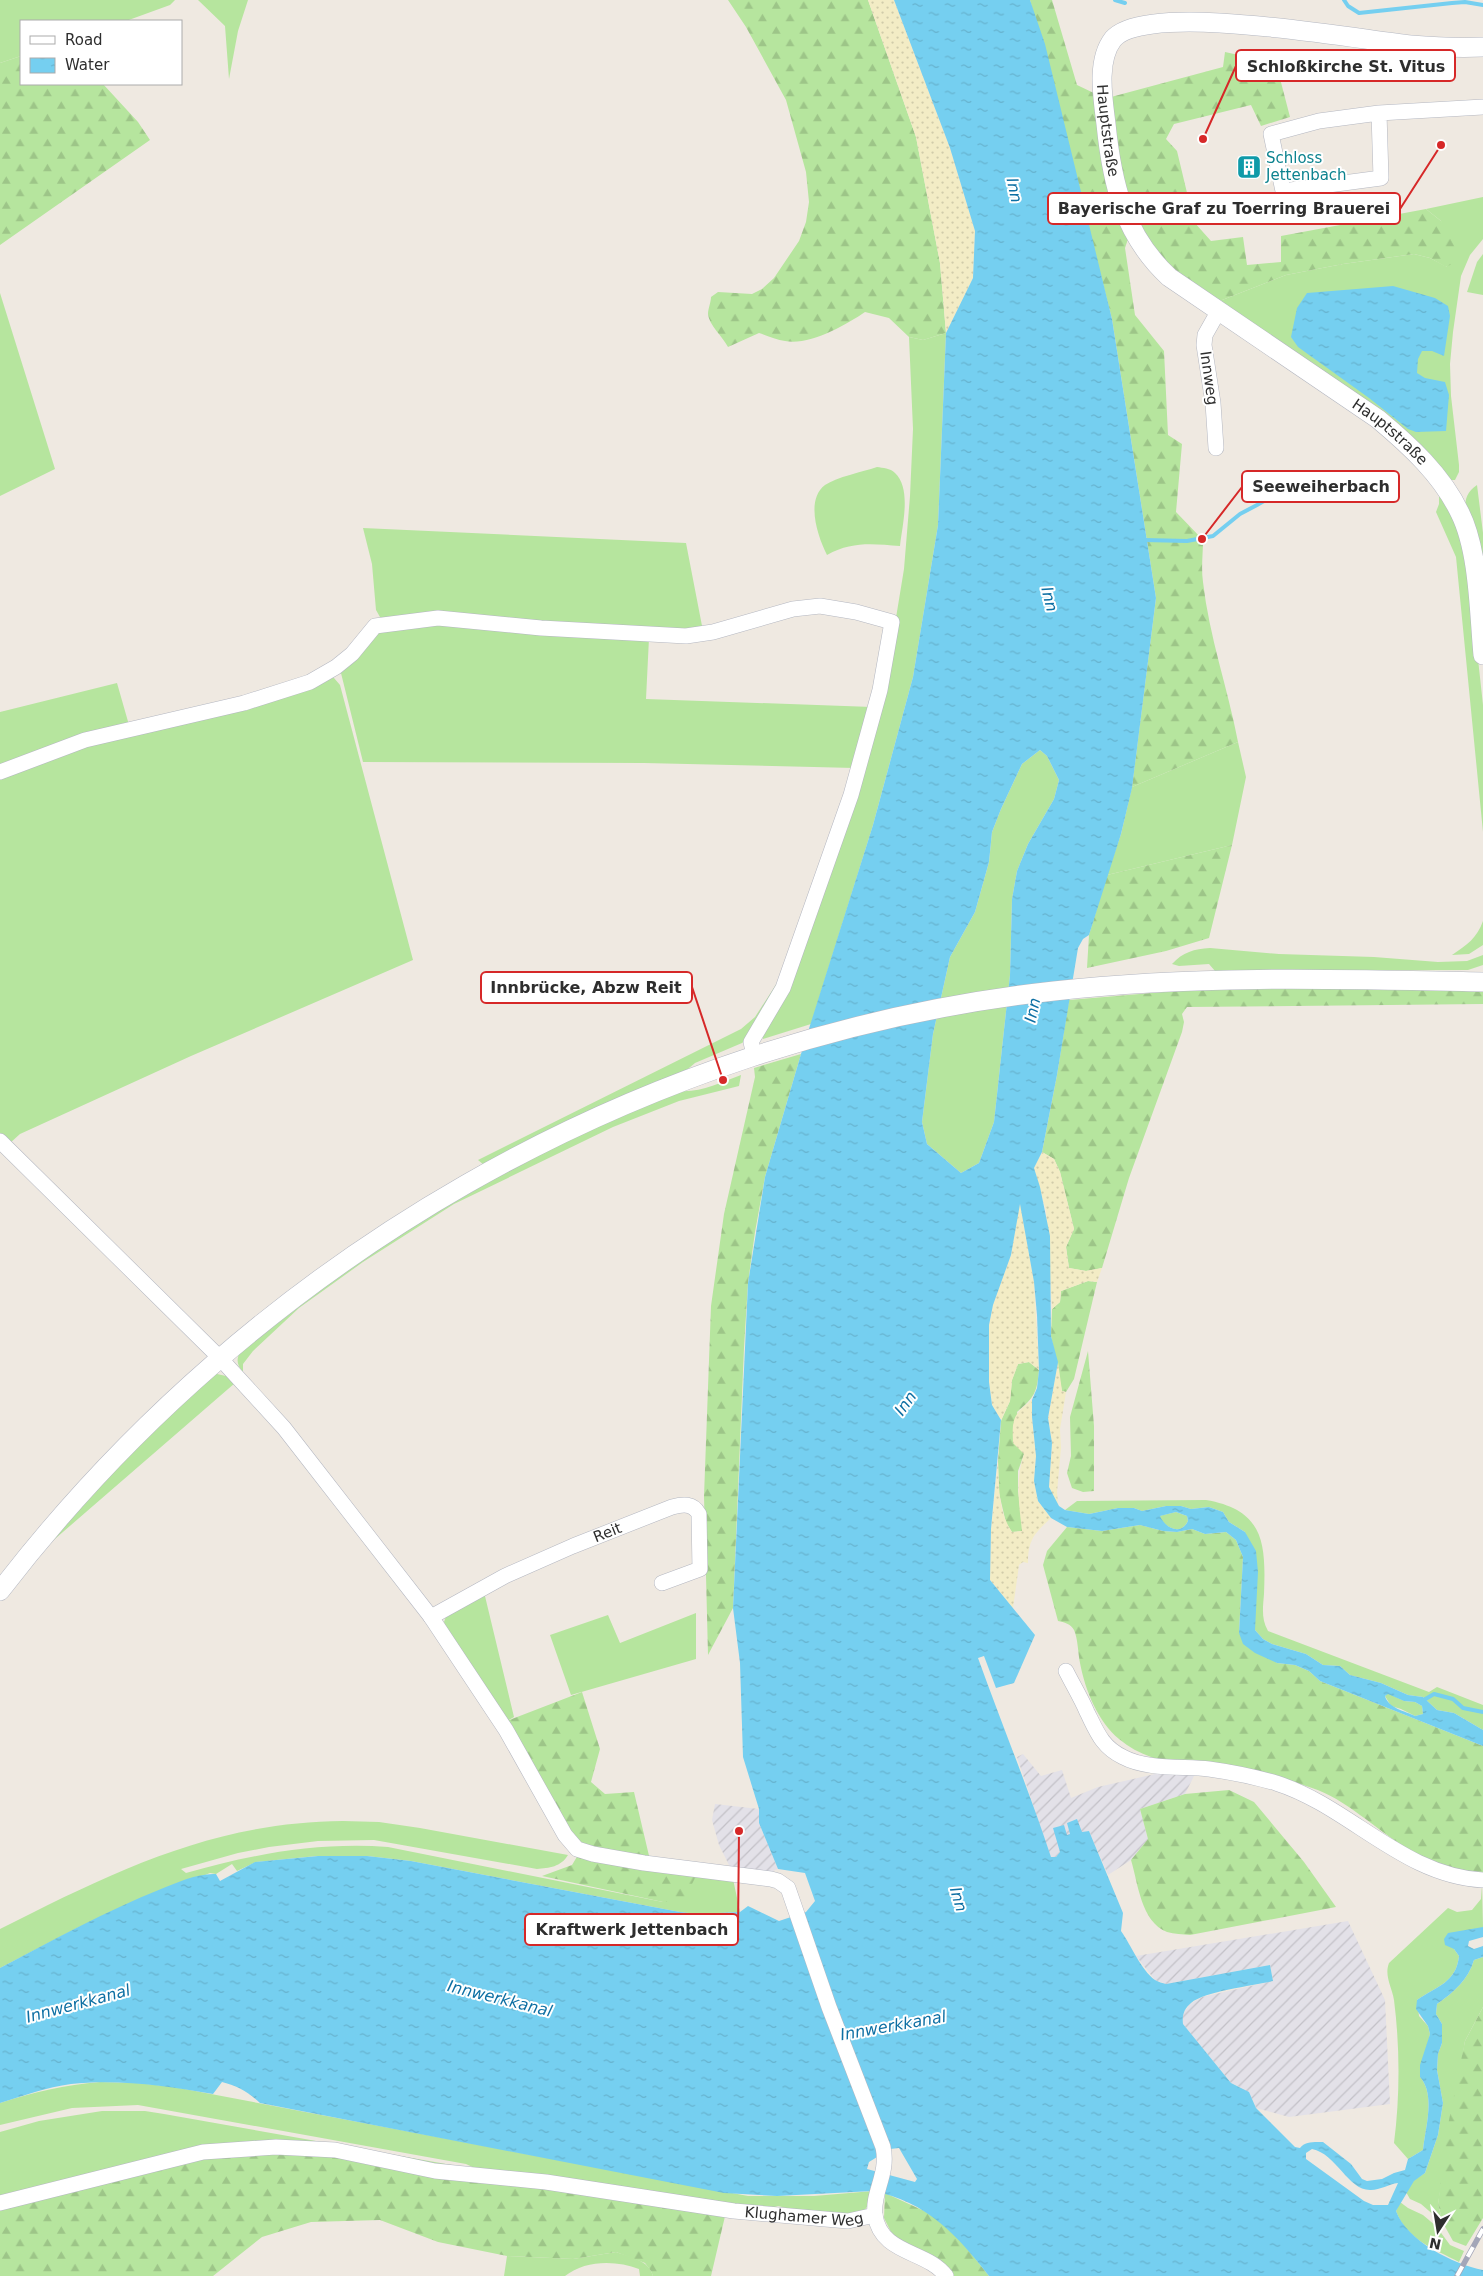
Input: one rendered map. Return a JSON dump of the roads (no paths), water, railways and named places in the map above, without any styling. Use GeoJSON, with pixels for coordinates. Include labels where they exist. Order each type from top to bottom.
{"type":"FeatureCollection","features":[{"type":"Feature","properties":{"kind":"street","name":"Hauptstraße"},"geometry":{"type":"LineString","coordinates":[[1483,47],[1411,45],[1262,25],[1224,22],[1158,23],[1124,31],[1114,38],[1104,59],[1103,102],[1111,164],[1130,227],[1146,254],[1169,278],[1378,419],[1407,443],[1451,497],[1461,514],[1466,529],[1476,579],[1483,655]]}},
{"type":"Feature","properties":{"kind":"street"},"geometry":{"type":"LineString","coordinates":[[1379,112],[1381,178],[1284,191],[1271,134],[1319,120],[1379,112],[1483,107]]}},
{"type":"Feature","properties":{"kind":"street","name":"Innweg"},"geometry":{"type":"LineString","coordinates":[[1216,448],[1213,403],[1204,345],[1205,335],[1218,312]]}},
{"type":"Feature","properties":{"kind":"street"},"geometry":{"type":"LineString","coordinates":[[0,772],[85,740],[244,703],[310,682],[336,667],[352,654],[375,626],[400,621],[454,619],[551,628],[686,636],[713,632],[793,609],[820,606],[856,612],[892,622],[880,690],[851,795],[783,988],[752,1042],[754,1054]]}},
{"type":"Feature","properties":{"kind":"street"},"geometry":{"type":"LineString","coordinates":[[0,1591],[94,1478],[183,1389],[219,1357],[340,1265],[450,1193],[588,1120],[650,1093],[754,1054],[837,1032],[974,1002],[1088,987],[1193,980],[1276,978],[1483,982]]}},
{"type":"Feature","properties":{"kind":"street"},"geometry":{"type":"LineString","coordinates":[[0,1141],[219,1357],[284,1428],[431,1617],[506,1730],[565,1835],[577,1849],[593,1854],[644,1863],[778,1881],[788,1888],[829,2007],[883,2147],[886,2159],[875,2215],[882,2232],[895,2246],[932,2264],[946,2276]]}},
{"type":"Feature","properties":{"kind":"street","name":"Reit"},"geometry":{"type":"LineString","coordinates":[[431,1617],[505,1576],[573,1546],[672,1507],[686,1504],[692,1506],[699,1514],[700,1569],[662,1583]]}},
{"type":"Feature","properties":{"kind":"street"},"geometry":{"type":"LineString","coordinates":[[1066,1671],[1098,1736],[1106,1746],[1125,1758],[1180,1768],[1208,1769],[1275,1783],[1325,1805],[1377,1840],[1432,1868],[1448,1874],[1483,1880]]}},
{"type":"Feature","properties":{"kind":"street","name":"Klughamer Weg"},"geometry":{"type":"LineString","coordinates":[[0,2203],[203,2152],[276,2147],[335,2150],[435,2171],[546,2182],[734,2211],[848,2221],[875,2215]]}},
{"type":"Feature","properties":{"kind":"water"},"geometry":{"type":"Polygon","coordinates":[[[894,0],[1030,0],[1045,44],[1112,319],[1156,598],[1132,788],[1121,834],[1089,935],[1083,939],[1078,948],[1042,1152],[1034,1168],[1050,1236],[1051,1336],[1058,1362],[1048,1418],[1052,1443],[1049,1487],[1059,1506],[1065,1510],[1089,1514],[1118,1508],[1134,1508],[1142,1511],[1166,1506],[1181,1506],[1191,1509],[1209,1507],[1223,1512],[1229,1522],[1245,1532],[1256,1551],[1258,1572],[1255,1630],[1263,1639],[1272,1644],[1306,1654],[1323,1665],[1340,1666],[1350,1675],[1381,1683],[1408,1695],[1423,1697],[1437,1710],[1454,1713],[1483,1730],[1483,1746],[1320,1681],[1309,1671],[1295,1665],[1277,1663],[1255,1653],[1243,1644],[1239,1633],[1243,1557],[1236,1540],[1226,1532],[1205,1534],[1192,1529],[1177,1532],[1163,1531],[1140,1525],[1102,1531],[1067,1527],[1051,1518],[1038,1501],[1034,1481],[1036,1456],[1032,1400],[1037,1388],[1039,1370],[1037,1315],[1034,1282],[1020,1204],[1011,1255],[993,1305],[989,1325],[989,1382],[992,1405],[1001,1420],[991,1529],[990,1580],[1035,1635],[1014,1683],[996,1688],[984,1656],[978,1658],[1051,1857],[1056,1857],[1060,1852],[1053,1828],[1064,1825],[1067,1835],[1070,1834],[1067,1823],[1077,1819],[1082,1832],[1089,1831],[1123,1913],[1121,1931],[1150,1976],[1156,1981],[1166,1984],[1270,1965],[1273,1981],[1218,1992],[1198,1999],[1185,2010],[1183,2024],[1231,2083],[1249,2092],[1256,2108],[1295,2147],[1300,2148],[1307,2143],[1323,2142],[1351,2164],[1362,2179],[1367,2181],[1382,2179],[1405,2170],[1408,2159],[1423,2150],[1429,2102],[1425,2084],[1420,2077],[1420,2065],[1430,2034],[1428,2026],[1416,2009],[1417,2000],[1444,1983],[1454,1972],[1459,1956],[1454,1949],[1445,1945],[1444,1939],[1448,1933],[1483,1927],[1483,1937],[1469,1941],[1468,1946],[1474,1949],[1483,1946],[1483,1957],[1474,1960],[1468,1974],[1460,1985],[1437,2004],[1436,2014],[1442,2024],[1442,2043],[1438,2054],[1437,2070],[1443,2103],[1438,2135],[1425,2173],[1414,2181],[1396,2211],[1410,2232],[1432,2250],[1445,2257],[1483,2270],[1483,2276],[989,2276],[953,2234],[939,2222],[909,2203],[873,2191],[777,2196],[724,2193],[260,2103],[233,2085],[222,2082],[213,2094],[125,2083],[71,2084],[44,2089],[0,2103],[0,1968],[120,1907],[195,1876],[216,1874],[220,1881],[255,1862],[318,1856],[367,1856],[411,1861],[697,1914],[740,1912],[748,1906],[779,1921],[806,1912],[815,1901],[805,1873],[778,1869],[759,1823],[759,1809],[743,1757],[740,1663],[733,1608],[748,1283],[765,1177],[801,1054],[873,825],[913,677],[938,525],[946,333],[973,278],[975,231],[950,148],[894,0]],[[1040,750],[1022,764],[992,832],[989,862],[975,912],[950,957],[933,1034],[922,1122],[927,1144],[961,1173],[979,1163],[994,1122],[1010,975],[1012,899],[1017,871],[1028,844],[1054,799],[1059,780],[1047,756],[1040,750]],[[1176,1512],[1160,1516],[1173,1529],[1185,1526],[1188,1521],[1187,1516],[1176,1512]],[[1388,1694],[1385,1696],[1397,1709],[1415,1716],[1423,1714],[1422,1706],[1415,1702],[1404,1701],[1388,1694]],[[899,2148],[890,2149],[869,2162],[867,2169],[915,2182],[917,2179],[899,2148]],[[1312,2149],[1306,2153],[1306,2159],[1364,2201],[1373,2205],[1388,2205],[1398,2183],[1374,2190],[1363,2189],[1349,2179],[1336,2164],[1321,2152],[1312,2149]]]}},
{"type":"Feature","properties":{"kind":"water"},"geometry":{"type":"Polygon","coordinates":[[[1393,286],[1435,298],[1448,306],[1450,316],[1444,356],[1432,351],[1422,351],[1418,359],[1417,373],[1425,378],[1445,382],[1449,395],[1446,431],[1416,432],[1408,429],[1369,398],[1298,347],[1291,337],[1297,308],[1307,293],[1393,286]]]}},
{"type":"Feature","properties":{"kind":"waterway"},"geometry":{"type":"LineString","coordinates":[[1115,0],[1125,3]]}},
{"type":"Feature","properties":{"kind":"waterway"},"geometry":{"type":"LineString","coordinates":[[1344,0],[1348,6],[1359,13],[1465,2],[1483,5]]}},
{"type":"Feature","properties":{"kind":"waterway"},"geometry":{"type":"LineString","coordinates":[[1144,540],[1187,541],[1213,536],[1240,514],[1273,496],[1290,492],[1370,495],[1398,488]]}},
{"type":"Feature","properties":{"kind":"waterway"},"geometry":{"type":"LineString","coordinates":[[1422,1701],[1434,1694],[1453,1699],[1463,1708],[1483,1712]]}},
{"type":"Feature","properties":{"kind":"railway"},"geometry":{"type":"LineString","coordinates":[[1457,2276],[1483,2229]]}},
{"type":"Feature","properties":{"kind":"place","name":"Schloßkirche St. Vitus"},"geometry":{"type":"Point","coordinates":[1203,139]}},
{"type":"Feature","properties":{"kind":"place","name":"Bayerische Graf zu Toerring Brauerei"},"geometry":{"type":"Point","coordinates":[1441,145]}},
{"type":"Feature","properties":{"kind":"place","name":"Schloss Jettenbach"},"geometry":{"type":"Point","coordinates":[1249,167]}},
{"type":"Feature","properties":{"kind":"place","name":"Seeweiherbach"},"geometry":{"type":"Point","coordinates":[1202,539]}},
{"type":"Feature","properties":{"kind":"place","name":"Innbrücke, Abzw Reit"},"geometry":{"type":"Point","coordinates":[723,1080]}},
{"type":"Feature","properties":{"kind":"place","name":"Kraftwerk Jettenbach"},"geometry":{"type":"Point","coordinates":[739,1831]}},
{"type":"Feature","properties":{"kind":"water label","name":"Inn"},"geometry":{"type":"Point","coordinates":[1015,190]}},
{"type":"Feature","properties":{"kind":"water label","name":"Inn"},"geometry":{"type":"Point","coordinates":[1050,599]}},
{"type":"Feature","properties":{"kind":"water label","name":"Inn"},"geometry":{"type":"Point","coordinates":[1032,1010]}},
{"type":"Feature","properties":{"kind":"water label","name":"Inn"},"geometry":{"type":"Point","coordinates":[905,1403]}},
{"type":"Feature","properties":{"kind":"water label","name":"Inn"},"geometry":{"type":"Point","coordinates":[959,1899]}},
{"type":"Feature","properties":{"kind":"water label","name":"Innwerkkanal"},"geometry":{"type":"Point","coordinates":[500,1998]}},
{"type":"Feature","properties":{"kind":"water label","name":"Innwerkkanal"},"geometry":{"type":"Point","coordinates":[78,2003]}},
{"type":"Feature","properties":{"kind":"water label","name":"Innwerkkanal"},"geometry":{"type":"Point","coordinates":[893,2025]}}]}
